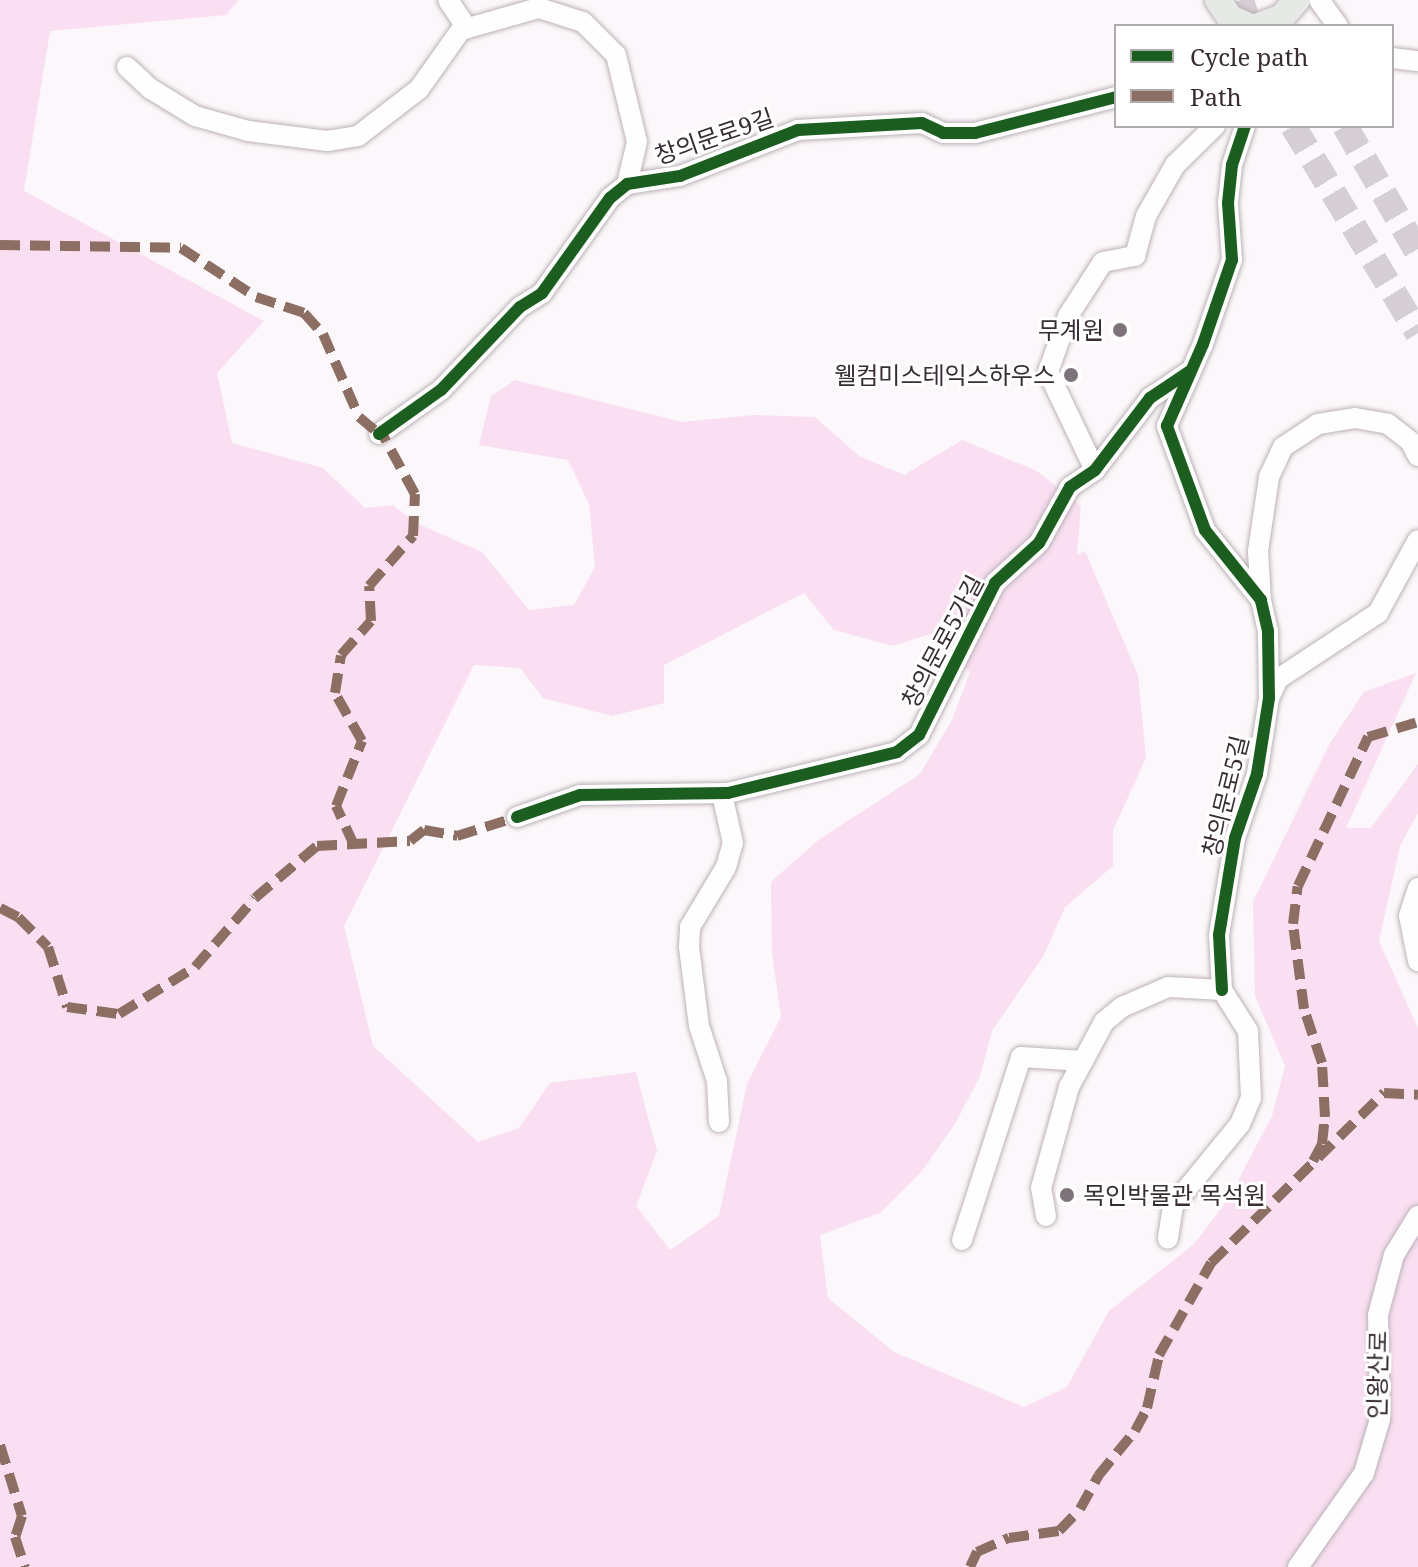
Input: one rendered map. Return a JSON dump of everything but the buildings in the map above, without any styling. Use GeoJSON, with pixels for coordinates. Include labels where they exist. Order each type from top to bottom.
{"type":"FeatureCollection","features":[{"type":"Feature","properties":{"kind":"main road"},"geometry":{"type":"LineString","coordinates":[[1264,24],[1282,17],[1297,0]]}},
{"type":"Feature","properties":{"kind":"street"},"geometry":{"type":"LineString","coordinates":[[448,0],[467,28]]}},
{"type":"Feature","properties":{"kind":"street"},"geometry":{"type":"LineString","coordinates":[[1319,0],[1337,24]]}},
{"type":"Feature","properties":{"kind":"street"},"geometry":{"type":"LineString","coordinates":[[127,67],[151,89],[195,116],[248,131],[327,141],[358,136],[419,89],[467,28],[539,8],[583,22],[616,55],[628,90],[637,142],[627,184]]}},
{"type":"Feature","properties":{"kind":"street","name":"창의문로9길"},"geometry":{"type":"LineString","coordinates":[[379,434],[441,390],[520,307],[542,293],[610,198],[627,184],[680,176],[798,130],[922,123],[943,133],[975,133],[1114,98]]}},
{"type":"Feature","properties":{"kind":"street"},"geometry":{"type":"LineString","coordinates":[[1095,470],[1048,372],[1068,316],[1103,262],[1135,256],[1146,216],[1175,165],[1213,128]]}},
{"type":"Feature","properties":{"kind":"street","name":"창의문로5길"},"geometry":{"type":"LineString","coordinates":[[1168,1239],[1173,1206],[1240,1124],[1251,1098],[1248,1031],[1222,990],[1219,935],[1235,838],[1257,774],[1269,698],[1268,631],[1261,600],[1205,530],[1175,460],[1167,426],[1232,260],[1231,178],[1244,128]]}},
{"type":"Feature","properties":{"kind":"street","name":"창의문로5가길"},"geometry":{"type":"LineString","coordinates":[[517,817],[580,795],[722,794],[897,752],[919,735],[995,583],[1039,543],[1070,487],[1095,470],[1150,398],[1190,371]]}},
{"type":"Feature","properties":{"kind":"street"},"geometry":{"type":"LineString","coordinates":[[1261,600],[1258,551],[1269,477],[1283,447],[1318,424],[1355,418],[1388,424],[1410,441],[1418,456]]}},
{"type":"Feature","properties":{"kind":"street"},"geometry":{"type":"LineString","coordinates":[[1269,698],[1278,679],[1378,613],[1418,540]]}},
{"type":"Feature","properties":{"kind":"street"},"geometry":{"type":"LineString","coordinates":[[719,1122],[717,1081],[699,1026],[689,947],[690,927],[726,867],[733,843],[722,794]]}},
{"type":"Feature","properties":{"kind":"street"},"geometry":{"type":"LineString","coordinates":[[1418,888],[1409,916],[1418,961]]}},
{"type":"Feature","properties":{"kind":"street"},"geometry":{"type":"LineString","coordinates":[[1046,1216],[1041,1188],[1069,1087],[1104,1022],[1122,1007],[1168,987],[1222,990]]}},
{"type":"Feature","properties":{"kind":"street"},"geometry":{"type":"LineString","coordinates":[[962,1240],[1021,1057],[1083,1061]]}},
{"type":"Feature","properties":{"kind":"street","name":"인왕산로"},"geometry":{"type":"LineString","coordinates":[[1298,1567],[1364,1473],[1380,1419],[1378,1315],[1394,1255],[1418,1216]]}},
{"type":"Feature","properties":{"kind":"shaded area"},"geometry":{"type":"Polygon","coordinates":[[[0,0],[239,0],[226,15],[50,31],[24,191],[264,321],[217,373],[232,443],[323,468],[365,508],[393,505],[416,523],[482,552],[529,610],[574,605],[595,567],[589,504],[568,460],[479,445],[491,396],[515,380],[682,422],[754,415],[815,417],[859,456],[904,475],[962,440],[1037,471],[1081,506],[1077,555],[1085,551],[1138,675],[1146,758],[1113,830],[1113,866],[1065,907],[1044,955],[992,1031],[980,1076],[955,1124],[922,1171],[880,1213],[820,1235],[828,1298],[894,1352],[1024,1407],[1067,1387],[1109,1311],[1194,1244],[1229,1198],[1272,1116],[1285,1066],[1255,996],[1253,902],[1330,743],[1364,692],[1416,673],[1346,828],[1371,828],[1418,764],[1418,813],[1400,846],[1379,941],[1418,1028],[1418,1567],[0,1567],[0,0]],[[804,593],[664,665],[664,703],[612,716],[543,698],[520,668],[474,665],[344,926],[373,1046],[478,1142],[519,1128],[550,1083],[636,1072],[657,1151],[636,1206],[670,1250],[719,1216],[747,1084],[781,1017],[772,953],[771,882],[817,841],[920,774],[952,720],[970,672],[930,634],[893,646],[834,630],[804,593]]]}},
{"type":"Feature","properties":{"kind":"tunnel"},"geometry":{"type":"LineString","coordinates":[[1241,0],[1248,24]]}},
{"type":"Feature","properties":{"kind":"tunnel"},"geometry":{"type":"LineString","coordinates":[[1294,128],[1418,333]]}},
{"type":"Feature","properties":{"kind":"tunnel"},"geometry":{"type":"LineString","coordinates":[[1346,128],[1418,253]]}},
{"type":"Feature","properties":{"kind":"marked path"},"geometry":{"type":"LineString","coordinates":[[0,245],[181,248],[256,297],[304,313],[323,334],[359,417],[379,434]]}},
{"type":"Feature","properties":{"kind":"marked path"},"geometry":{"type":"LineString","coordinates":[[354,845],[336,806],[362,741],[335,693],[341,655],[371,621],[369,586],[413,536],[415,494],[381,432]]}},
{"type":"Feature","properties":{"kind":"marked path"},"geometry":{"type":"LineString","coordinates":[[1313,1161],[1322,1144],[1325,1117],[1322,1063],[1304,1009],[1293,924],[1298,886],[1368,737],[1418,722]]}},
{"type":"Feature","properties":{"kind":"marked path"},"geometry":{"type":"LineString","coordinates":[[0,908],[18,917],[48,947],[67,1007],[119,1014],[195,967],[255,898],[317,846],[410,841],[424,830],[457,836],[517,817]]}},
{"type":"Feature","properties":{"kind":"marked path"},"geometry":{"type":"LineString","coordinates":[[970,1567],[977,1552],[1009,1538],[1059,1531],[1080,1509],[1098,1476],[1135,1431],[1147,1408],[1159,1355],[1211,1263],[1384,1093],[1418,1095]]}},
{"type":"Feature","properties":{"kind":"marked path"},"geometry":{"type":"LineString","coordinates":[[0,1445],[22,1516],[15,1537],[25,1567]]}},
{"type":"Feature","properties":{"kind":"cycle path"},"geometry":{"type":"LineString","coordinates":[[379,434],[441,390],[520,307],[542,293],[610,198],[627,184],[680,176],[798,130],[922,123],[943,133],[975,133],[1114,98]]}},
{"type":"Feature","properties":{"kind":"cycle path"},"geometry":{"type":"LineString","coordinates":[[1222,990],[1219,935],[1235,838],[1257,774],[1269,698],[1268,631],[1261,600],[1205,530],[1167,426],[1203,344],[1232,260],[1228,203],[1232,165],[1244,128]]}},
{"type":"Feature","properties":{"kind":"cycle path"},"geometry":{"type":"LineString","coordinates":[[517,817],[580,795],[728,793],[897,752],[919,735],[995,583],[1039,543],[1070,487],[1095,470],[1150,398],[1190,371]]}},
{"type":"Feature","properties":{"kind":"place","name":"무계원"},"geometry":{"type":"Point","coordinates":[1120,330]}},
{"type":"Feature","properties":{"kind":"place","name":"웰컴미스테익스하우스"},"geometry":{"type":"Point","coordinates":[1071,375]}},
{"type":"Feature","properties":{"kind":"place","name":"목인박물관 목석원"},"geometry":{"type":"Point","coordinates":[1067,1195]}}]}
